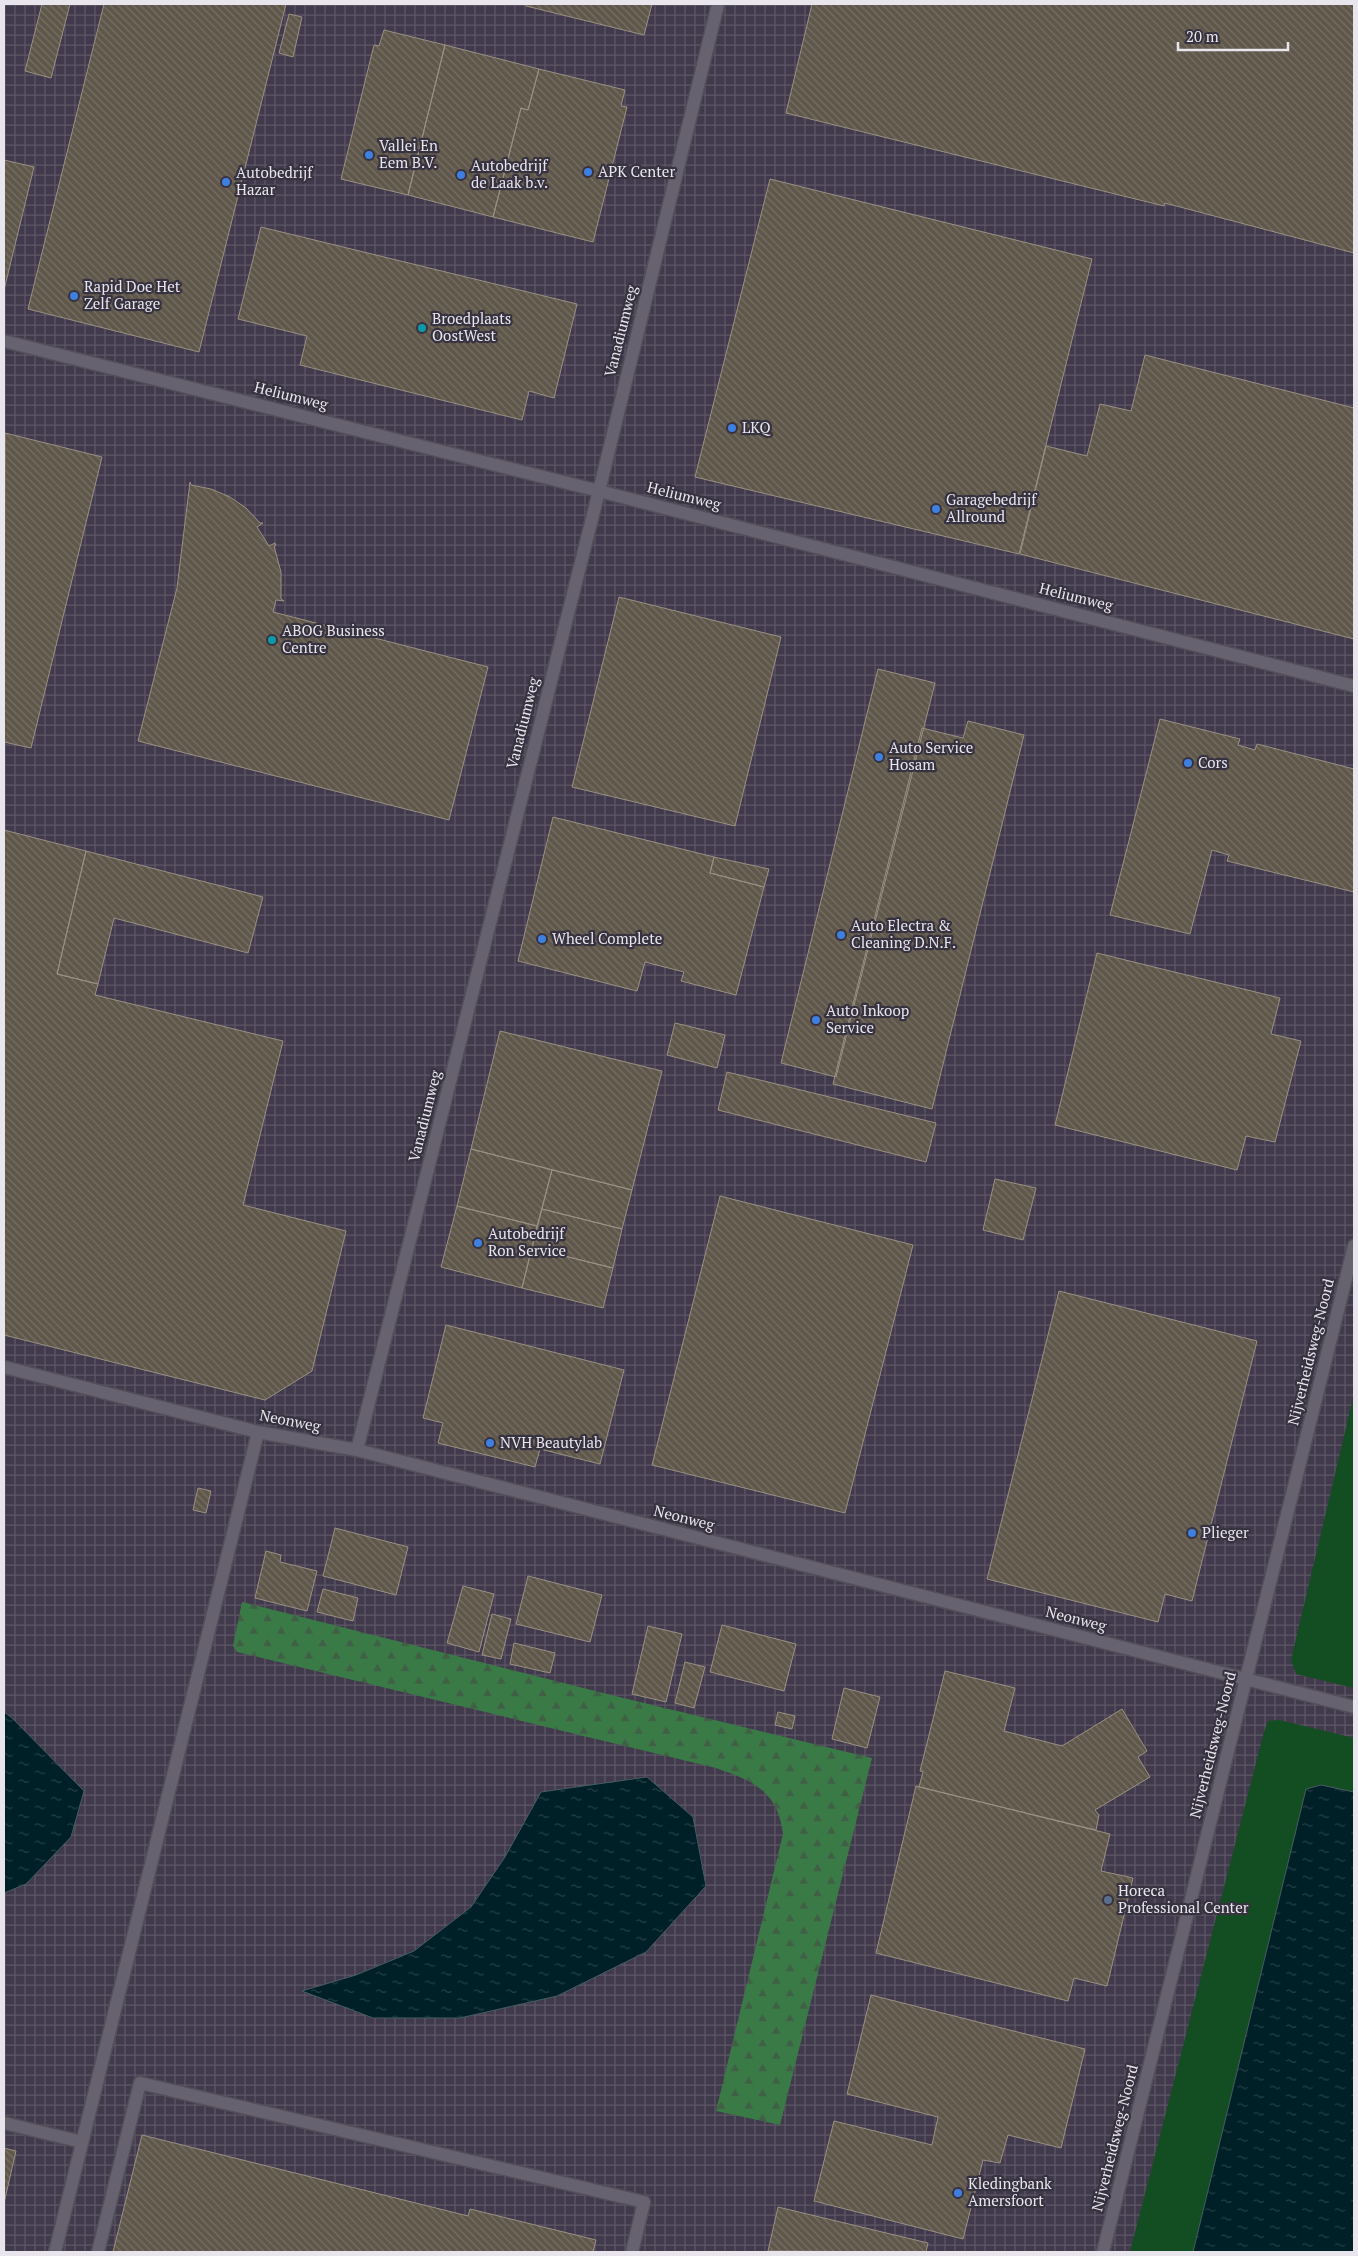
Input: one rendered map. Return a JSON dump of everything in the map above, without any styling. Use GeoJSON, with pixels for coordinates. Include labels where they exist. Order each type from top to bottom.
{"type":"FeatureCollection","features":[{"type":"Feature","properties":{"kind":"street","name":"Vanadiumweg"},"geometry":{"type":"LineString","coordinates":[[357,1450],[599,490],[718,4]]}},
{"type":"Feature","properties":{"kind":"street","name":"Heliumweg"},"geometry":{"type":"LineString","coordinates":[[4,341],[599,490],[1354,686]]}},
{"type":"Feature","properties":{"kind":"street","name":"Nijverheidsweg-Noord"},"geometry":{"type":"LineString","coordinates":[[1103,2252],[1354,1246]]}},
{"type":"Feature","properties":{"kind":"street","name":"Neonweg"},"geometry":{"type":"LineString","coordinates":[[4,1367],[258,1432],[357,1450],[1354,1707]]}},
{"type":"Feature","properties":{"kind":"street"},"geometry":{"type":"LineString","coordinates":[[55,2252],[258,1432]]}},
{"type":"Feature","properties":{"kind":"street"},"geometry":{"type":"LineString","coordinates":[[98,2252],[140,2083],[644,2202],[632,2252]]}},
{"type":"Feature","properties":{"kind":"street"},"geometry":{"type":"LineString","coordinates":[[4,2123],[82,2142]]}},
{"type":"Feature","properties":{"kind":"shaded area"},"geometry":{"type":"Polygon","coordinates":[[[4,4],[1354,4],[1354,2252],[4,2252],[4,4]]]}},
{"type":"Feature","properties":{"kind":"green space"},"geometry":{"type":"Polygon","coordinates":[[[1354,1394],[1354,1688],[1296,1674],[1291,1660],[1354,1394]]]}},
{"type":"Feature","properties":{"kind":"green space"},"geometry":{"type":"Polygon","coordinates":[[[242,1602],[611,1695],[872,1758],[780,2125],[716,2111],[783,1834],[776,1807],[761,1790],[752,1783],[716,1768],[237,1652],[233,1646],[242,1602]]]}},
{"type":"Feature","properties":{"kind":"green space"},"geometry":{"type":"Polygon","coordinates":[[[1279,1720],[1354,1738],[1354,1792],[1321,1785],[1306,1789],[1193,2252],[1130,2252],[1264,1732],[1268,1721],[1279,1720]]]}},
{"type":"Feature","properties":{"kind":"water"},"geometry":{"type":"Polygon","coordinates":[[[4,1712],[84,1791],[71,1837],[26,1884],[4,1893],[4,1712]]]}},
{"type":"Feature","properties":{"kind":"water"},"geometry":{"type":"Polygon","coordinates":[[[647,1777],[693,1817],[706,1886],[646,1952],[557,1996],[460,2018],[373,2018],[302,1991],[356,1975],[414,1951],[471,1907],[505,1857],[541,1792],[647,1777]]]}},
{"type":"Feature","properties":{"kind":"water"},"geometry":{"type":"Polygon","coordinates":[[[1321,1785],[1354,1792],[1354,2252],[1193,2252],[1306,1789],[1321,1785]]]}},
{"type":"Feature","properties":{"kind":"building"},"geometry":{"type":"Polygon","coordinates":[[[42,4],[70,4],[51,78],[25,71],[42,4]]]}},
{"type":"Feature","properties":{"kind":"building"},"geometry":{"type":"Polygon","coordinates":[[[104,4],[286,4],[199,352],[28,309],[104,4]]]}},
{"type":"Feature","properties":{"kind":"building"},"geometry":{"type":"Polygon","coordinates":[[[526,4],[652,4],[644,35],[526,6],[526,4]]]}},
{"type":"Feature","properties":{"kind":"building"},"geometry":{"type":"Polygon","coordinates":[[[812,4],[1354,4],[1354,253],[1165,203],[1164,206],[786,113],[812,4]]]}},
{"type":"Feature","properties":{"kind":"building"},"geometry":{"type":"Polygon","coordinates":[[[289,14],[302,17],[293,57],[279,53],[289,14]]]}},
{"type":"Feature","properties":{"kind":"building"},"geometry":{"type":"Polygon","coordinates":[[[384,30],[445,45],[408,195],[341,179],[374,45],[379,46],[384,30]]]}},
{"type":"Feature","properties":{"kind":"building"},"geometry":{"type":"Polygon","coordinates":[[[445,45],[539,69],[528,110],[521,108],[493,217],[408,195],[445,45]]]}},
{"type":"Feature","properties":{"kind":"building"},"geometry":{"type":"Polygon","coordinates":[[[539,69],[625,90],[621,106],[627,107],[593,242],[493,217],[521,108],[528,110],[539,69]]]}},
{"type":"Feature","properties":{"kind":"building"},"geometry":{"type":"Polygon","coordinates":[[[4,160],[34,167],[4,290],[4,160]]]}},
{"type":"Feature","properties":{"kind":"building"},"geometry":{"type":"Polygon","coordinates":[[[770,179],[1092,259],[1019,554],[695,477],[770,179]]]}},
{"type":"Feature","properties":{"kind":"building","name":"Broedplaats OostWest"},"geometry":{"type":"Polygon","coordinates":[[[261,227],[577,304],[554,398],[529,391],[522,420],[300,365],[307,336],[238,319],[261,227]]]}},
{"type":"Feature","properties":{"kind":"building"},"geometry":{"type":"Polygon","coordinates":[[[1145,355],[1354,408],[1354,639],[1020,554],[1046,446],[1087,456],[1100,404],[1131,411],[1145,355]]]}},
{"type":"Feature","properties":{"kind":"building"},"geometry":{"type":"Polygon","coordinates":[[[5,433],[102,457],[31,748],[4,742],[5,433]]]}},
{"type":"Feature","properties":{"kind":"building","name":"ABOG Business Centre"},"geometry":{"type":"Polygon","coordinates":[[[190,482],[191,485],[211,489],[230,497],[246,508],[260,523],[263,523],[257,527],[269,546],[275,543],[276,545],[274,546],[281,572],[281,599],[284,601],[276,600],[273,612],[488,667],[449,820],[138,741],[177,588],[190,482]]]}},
{"type":"Feature","properties":{"kind":"building"},"geometry":{"type":"Polygon","coordinates":[[[619,597],[781,637],[735,826],[572,787],[619,597]]]}},
{"type":"Feature","properties":{"kind":"building"},"geometry":{"type":"Polygon","coordinates":[[[878,669],[935,683],[836,1077],[781,1063],[878,669]]]}},
{"type":"Feature","properties":{"kind":"building"},"geometry":{"type":"Polygon","coordinates":[[[1160,719],[1240,739],[1238,745],[1255,750],[1257,744],[1354,769],[1354,892],[1227,861],[1229,855],[1212,850],[1190,934],[1110,915],[1160,719]]]}},
{"type":"Feature","properties":{"kind":"building"},"geometry":{"type":"Polygon","coordinates":[[[968,721],[1024,735],[932,1109],[833,1084],[922,728],[963,738],[968,721]]]}},
{"type":"Feature","properties":{"kind":"building"},"geometry":{"type":"Polygon","coordinates":[[[553,817],[714,857],[710,873],[764,887],[736,995],[681,981],[684,972],[645,962],[637,991],[518,961],[553,817]]]}},
{"type":"Feature","properties":{"kind":"building"},"geometry":{"type":"Polygon","coordinates":[[[4,830],[86,851],[57,974],[98,984],[95,995],[283,1041],[243,1205],[346,1231],[312,1371],[265,1400],[4,1335],[4,830]]]}},
{"type":"Feature","properties":{"kind":"building"},"geometry":{"type":"Polygon","coordinates":[[[86,851],[263,897],[248,953],[114,918],[98,984],[57,974],[86,851]]]}},
{"type":"Feature","properties":{"kind":"building"},"geometry":{"type":"Polygon","coordinates":[[[714,857],[769,869],[764,887],[710,873],[714,857]]]}},
{"type":"Feature","properties":{"kind":"building"},"geometry":{"type":"Polygon","coordinates":[[[1097,953],[1280,998],[1271,1034],[1301,1041],[1275,1142],[1246,1136],[1237,1170],[1055,1125],[1097,953]]]}},
{"type":"Feature","properties":{"kind":"building"},"geometry":{"type":"Polygon","coordinates":[[[675,1023],[725,1035],[717,1068],[667,1055],[675,1023]]]}},
{"type":"Feature","properties":{"kind":"building"},"geometry":{"type":"Polygon","coordinates":[[[500,1031],[662,1071],[632,1190],[471,1149],[500,1031]]]}},
{"type":"Feature","properties":{"kind":"building"},"geometry":{"type":"Polygon","coordinates":[[[727,1072],[936,1123],[926,1162],[718,1110],[727,1072]]]}},
{"type":"Feature","properties":{"kind":"building"},"geometry":{"type":"Polygon","coordinates":[[[471,1149],[552,1170],[537,1226],[457,1206],[471,1149]]]}},
{"type":"Feature","properties":{"kind":"building"},"geometry":{"type":"Polygon","coordinates":[[[552,1170],[632,1190],[622,1229],[542,1209],[552,1170]]]}},
{"type":"Feature","properties":{"kind":"building"},"geometry":{"type":"Polygon","coordinates":[[[995,1179],[1036,1188],[1023,1240],[983,1230],[995,1179]]]}},
{"type":"Feature","properties":{"kind":"building"},"geometry":{"type":"Polygon","coordinates":[[[720,1196],[913,1245],[845,1513],[652,1465],[720,1196]]]}},
{"type":"Feature","properties":{"kind":"building"},"geometry":{"type":"Polygon","coordinates":[[[457,1206],[537,1226],[522,1288],[441,1267],[457,1206]]]}},
{"type":"Feature","properties":{"kind":"building"},"geometry":{"type":"Polygon","coordinates":[[[542,1209],[622,1229],[613,1268],[532,1248],[542,1209]]]}},
{"type":"Feature","properties":{"kind":"building"},"geometry":{"type":"Polygon","coordinates":[[[532,1248],[613,1268],[603,1308],[522,1288],[532,1248]]]}},
{"type":"Feature","properties":{"kind":"building"},"geometry":{"type":"Polygon","coordinates":[[[1059,1291],[1257,1341],[1192,1601],[1165,1594],[1158,1622],[987,1579],[1059,1291]]]}},
{"type":"Feature","properties":{"kind":"building"},"geometry":{"type":"Polygon","coordinates":[[[446,1325],[624,1370],[600,1464],[540,1449],[535,1467],[438,1443],[443,1423],[423,1418],[446,1325]]]}},
{"type":"Feature","properties":{"kind":"building"},"geometry":{"type":"Polygon","coordinates":[[[198,1488],[211,1491],[206,1513],[193,1510],[198,1488]]]}},
{"type":"Feature","properties":{"kind":"building"},"geometry":{"type":"Polygon","coordinates":[[[335,1528],[408,1547],[396,1595],[323,1576],[335,1528]]]}},
{"type":"Feature","properties":{"kind":"building"},"geometry":{"type":"Polygon","coordinates":[[[266,1551],[281,1555],[280,1562],[317,1571],[307,1611],[255,1598],[266,1551]]]}},
{"type":"Feature","properties":{"kind":"building"},"geometry":{"type":"Polygon","coordinates":[[[528,1576],[602,1595],[590,1642],[516,1624],[528,1576]]]}},
{"type":"Feature","properties":{"kind":"building"},"geometry":{"type":"Polygon","coordinates":[[[463,1586],[494,1594],[479,1652],[447,1643],[463,1586]]]}},
{"type":"Feature","properties":{"kind":"building"},"geometry":{"type":"Polygon","coordinates":[[[323,1589],[358,1598],[353,1621],[317,1612],[323,1589]]]}},
{"type":"Feature","properties":{"kind":"building"},"geometry":{"type":"Polygon","coordinates":[[[492,1614],[511,1619],[501,1659],[482,1655],[492,1614]]]}},
{"type":"Feature","properties":{"kind":"building"},"geometry":{"type":"Polygon","coordinates":[[[722,1625],[796,1644],[784,1691],[710,1672],[722,1625]]]}},
{"type":"Feature","properties":{"kind":"building"},"geometry":{"type":"Polygon","coordinates":[[[648,1626],[682,1634],[666,1702],[632,1694],[648,1626]]]}},
{"type":"Feature","properties":{"kind":"building"},"geometry":{"type":"Polygon","coordinates":[[[514,1643],[555,1653],[550,1673],[510,1664],[514,1643]]]}},
{"type":"Feature","properties":{"kind":"building"},"geometry":{"type":"Polygon","coordinates":[[[685,1662],[705,1667],[694,1708],[675,1703],[685,1662]]]}},
{"type":"Feature","properties":{"kind":"building"},"geometry":{"type":"Polygon","coordinates":[[[945,1671],[1015,1688],[1004,1731],[1062,1746],[1122,1709],[1147,1751],[1138,1757],[1150,1777],[1095,1810],[1099,1815],[1096,1830],[919,1787],[923,1772],[920,1771],[945,1671]]]}},
{"type":"Feature","properties":{"kind":"building"},"geometry":{"type":"Polygon","coordinates":[[[844,1688],[880,1697],[867,1748],[832,1739],[844,1688]]]}},
{"type":"Feature","properties":{"kind":"building"},"geometry":{"type":"Polygon","coordinates":[[[778,1712],[795,1716],[792,1729],[775,1725],[778,1712]]]}},
{"type":"Feature","properties":{"kind":"building"},"geometry":{"type":"Polygon","coordinates":[[[916,1786],[1110,1834],[1101,1871],[1133,1878],[1107,1986],[1074,1978],[1068,2001],[876,1953],[916,1786]]]}},
{"type":"Feature","properties":{"kind":"building"},"geometry":{"type":"Polygon","coordinates":[[[871,1995],[1085,2049],[1061,2148],[1008,2135],[1000,2163],[983,2160],[963,2239],[814,2201],[834,2121],[932,2145],[938,2117],[847,2094],[871,1995]]]}},
{"type":"Feature","properties":{"kind":"building"},"geometry":{"type":"Polygon","coordinates":[[[142,2135],[468,2216],[470,2209],[596,2240],[593,2252],[113,2252],[142,2135]]]}},
{"type":"Feature","properties":{"kind":"building"},"geometry":{"type":"Polygon","coordinates":[[[4,2148],[16,2151],[4,2203],[4,2148]]]}},
{"type":"Feature","properties":{"kind":"building"},"geometry":{"type":"Polygon","coordinates":[[[778,2207],[928,2243],[926,2252],[768,2251],[778,2207]]]}},
{"type":"Feature","properties":{"kind":"place","name":"Vallei En Eem B.V."},"geometry":{"type":"Point","coordinates":[369,155]}},
{"type":"Feature","properties":{"kind":"place","name":"APK Center"},"geometry":{"type":"Point","coordinates":[588,172]}},
{"type":"Feature","properties":{"kind":"place","name":"Autobedrijf de Laak b.v."},"geometry":{"type":"Point","coordinates":[461,175]}},
{"type":"Feature","properties":{"kind":"place","name":"Autobedrijf Hazar"},"geometry":{"type":"Point","coordinates":[226,182]}},
{"type":"Feature","properties":{"kind":"place","name":"Rapid Doe Het Zelf Garage"},"geometry":{"type":"Point","coordinates":[74,296]}},
{"type":"Feature","properties":{"kind":"place","name":"Broedplaats OostWest"},"geometry":{"type":"Point","coordinates":[422,328]}},
{"type":"Feature","properties":{"kind":"place","name":"LKQ"},"geometry":{"type":"Point","coordinates":[732,428]}},
{"type":"Feature","properties":{"kind":"place","name":"Garagebedrijf Allround"},"geometry":{"type":"Point","coordinates":[936,509]}},
{"type":"Feature","properties":{"kind":"place","name":"ABOG Business Centre"},"geometry":{"type":"Point","coordinates":[272,640]}},
{"type":"Feature","properties":{"kind":"place","name":"Auto Service Hosam"},"geometry":{"type":"Point","coordinates":[879,757]}},
{"type":"Feature","properties":{"kind":"place","name":"Cors"},"geometry":{"type":"Point","coordinates":[1188,763]}},
{"type":"Feature","properties":{"kind":"place","name":"Auto Electra & Cleaning D.N.F."},"geometry":{"type":"Point","coordinates":[841,935]}},
{"type":"Feature","properties":{"kind":"place","name":"Wheel Complete"},"geometry":{"type":"Point","coordinates":[542,939]}},
{"type":"Feature","properties":{"kind":"place","name":"Auto Inkoop Service"},"geometry":{"type":"Point","coordinates":[816,1020]}},
{"type":"Feature","properties":{"kind":"place","name":"Autobedrijf Ron Service"},"geometry":{"type":"Point","coordinates":[478,1243]}},
{"type":"Feature","properties":{"kind":"place","name":"NVH Beautylab"},"geometry":{"type":"Point","coordinates":[490,1443]}},
{"type":"Feature","properties":{"kind":"place","name":"Plieger"},"geometry":{"type":"Point","coordinates":[1192,1533]}},
{"type":"Feature","properties":{"kind":"place","name":"Horeca Professional Center"},"geometry":{"type":"Point","coordinates":[1108,1900]}},
{"type":"Feature","properties":{"kind":"place","name":"Kledingbank Amersfoort"},"geometry":{"type":"Point","coordinates":[958,2193]}}]}
